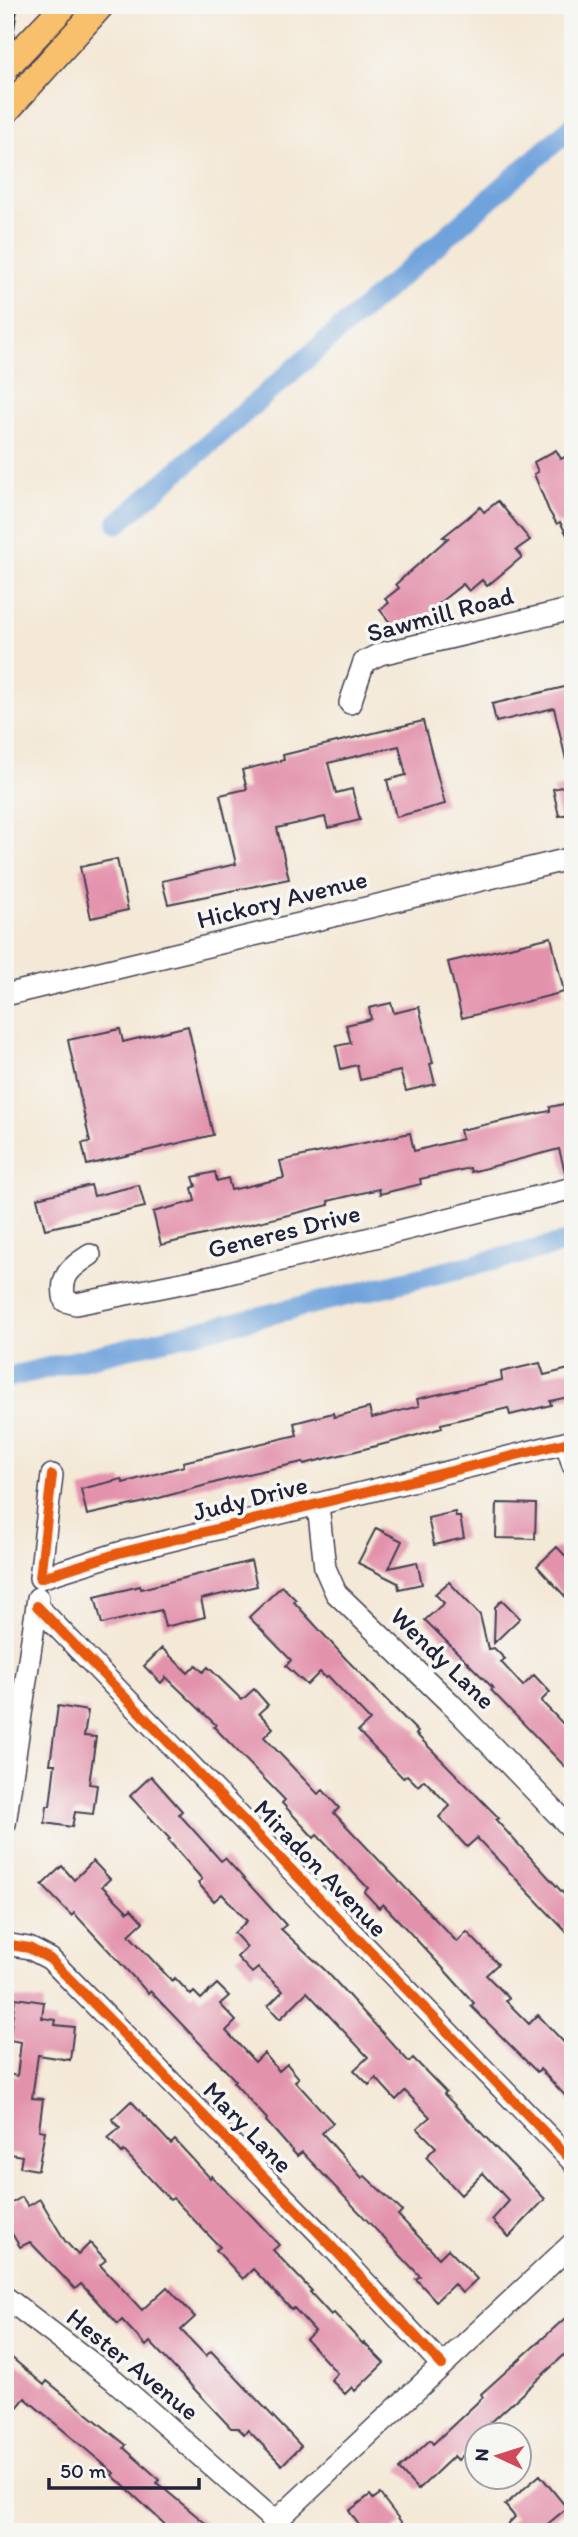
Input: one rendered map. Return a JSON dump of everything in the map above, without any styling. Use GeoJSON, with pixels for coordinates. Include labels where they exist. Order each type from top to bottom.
{"type":"FeatureCollection","features":[{"type":"Feature","properties":{"kind":"main road"},"geometry":{"type":"LineString","coordinates":[[5,68],[65,5]]}},
{"type":"Feature","properties":{"kind":"main road"},"geometry":{"type":"LineString","coordinates":[[5,112],[101,5]]}},
{"type":"Feature","properties":{"kind":"street","name":"Sawmill Road"},"geometry":{"type":"LineString","coordinates":[[350,703],[364,662],[380,654],[573,609]]}},
{"type":"Feature","properties":{"kind":"street","name":"Hickory Avenue"},"geometry":{"type":"LineString","coordinates":[[5,995],[573,858]]}},
{"type":"Feature","properties":{"kind":"street","name":"Generes Drive"},"geometry":{"type":"LineString","coordinates":[[90,1255],[69,1269],[62,1288],[65,1301],[76,1304],[217,1276],[573,1188]]}},
{"type":"Feature","properties":{"kind":"street"},"geometry":{"type":"LineString","coordinates":[[569,1442],[573,1465]]}},
{"type":"Feature","properties":{"kind":"street","name":"Judy Drive"},"geometry":{"type":"LineString","coordinates":[[40,1578],[119,1553],[569,1442]]}},
{"type":"Feature","properties":{"kind":"street"},"geometry":{"type":"LineString","coordinates":[[5,1824],[37,1606],[52,1475]]}},
{"type":"Feature","properties":{"kind":"street","name":"Wendy Lane"},"geometry":{"type":"LineString","coordinates":[[318,1505],[325,1568],[336,1593],[450,1703],[573,1830]]}},
{"type":"Feature","properties":{"kind":"street","name":"Miradon Avenue"},"geometry":{"type":"LineString","coordinates":[[37,1606],[573,2162]]}},
{"type":"Feature","properties":{"kind":"street","name":"Mary Lane"},"geometry":{"type":"LineString","coordinates":[[5,1944],[29,1948],[50,1959],[321,2235],[442,2365]]}},
{"type":"Feature","properties":{"kind":"street"},"geometry":{"type":"LineString","coordinates":[[281,2527],[442,2365],[573,2243]]}},
{"type":"Feature","properties":{"kind":"street","name":"Hester Avenue"},"geometry":{"type":"LineString","coordinates":[[5,2297],[114,2380],[281,2527]]}},
{"type":"Feature","properties":{"kind":"building"},"geometry":{"type":"Polygon","coordinates":[[[556,450],[561,459],[567,456],[573,468],[573,546],[560,522],[557,524],[549,511],[534,474],[538,472],[534,462],[556,450]]]}},
{"type":"Feature","properties":{"kind":"building"},"geometry":{"type":"Polygon","coordinates":[[[498,501],[530,540],[516,550],[522,557],[487,586],[482,580],[469,591],[463,584],[434,607],[437,611],[424,621],[421,617],[409,627],[405,623],[396,630],[380,610],[389,603],[385,599],[399,588],[396,584],[448,538],[443,537],[480,507],[484,512],[498,501]]]}},
{"type":"Feature","properties":{"kind":"building"},"geometry":{"type":"Polygon","coordinates":[[[573,685],[573,759],[566,760],[554,708],[496,722],[492,704],[573,685]]]}},
{"type":"Feature","properties":{"kind":"building"},"geometry":{"type":"Polygon","coordinates":[[[423,721],[445,804],[396,817],[387,780],[406,775],[399,746],[328,763],[336,793],[352,789],[360,820],[328,828],[325,817],[277,828],[289,879],[168,904],[162,881],[236,864],[220,795],[247,789],[242,770],[284,760],[283,755],[423,721]]]}},
{"type":"Feature","properties":{"kind":"building"},"geometry":{"type":"Polygon","coordinates":[[[573,784],[573,813],[559,816],[553,789],[573,784]]]}},
{"type":"Feature","properties":{"kind":"building"},"geometry":{"type":"Polygon","coordinates":[[[117,859],[128,910],[91,918],[80,867],[117,859]]]}},
{"type":"Feature","properties":{"kind":"building"},"geometry":{"type":"Polygon","coordinates":[[[551,937],[564,992],[462,1018],[448,962],[551,937]]]}},
{"type":"Feature","properties":{"kind":"building"},"geometry":{"type":"Polygon","coordinates":[[[391,1003],[394,1013],[419,1007],[433,1063],[430,1064],[435,1084],[406,1091],[400,1071],[360,1080],[357,1065],[341,1069],[336,1046],[351,1043],[346,1025],[371,1019],[369,1008],[391,1003]]]}},
{"type":"Feature","properties":{"kind":"building"},"geometry":{"type":"Polygon","coordinates":[[[188,1026],[213,1135],[87,1165],[82,1143],[90,1142],[68,1040],[120,1029],[123,1042],[188,1026]]]}},
{"type":"Feature","properties":{"kind":"building"},"geometry":{"type":"Polygon","coordinates":[[[573,1102],[573,1175],[566,1176],[559,1149],[471,1172],[470,1168],[420,1179],[421,1184],[380,1194],[379,1189],[328,1201],[329,1205],[161,1245],[153,1212],[195,1201],[192,1188],[196,1186],[193,1177],[215,1172],[217,1181],[228,1178],[231,1190],[284,1178],[280,1161],[410,1133],[414,1151],[462,1139],[460,1130],[550,1111],[550,1107],[573,1102]]]}},
{"type":"Feature","properties":{"kind":"building"},"geometry":{"type":"Polygon","coordinates":[[[91,1185],[94,1196],[139,1185],[145,1207],[45,1229],[37,1198],[91,1185]]]}},
{"type":"Feature","properties":{"kind":"building"},"geometry":{"type":"Polygon","coordinates":[[[540,1363],[544,1375],[573,1368],[573,1396],[550,1401],[551,1405],[510,1415],[508,1408],[441,1424],[442,1428],[396,1441],[304,1464],[303,1462],[243,1475],[87,1515],[81,1489],[122,1479],[123,1483],[184,1466],[183,1462],[297,1435],[294,1423],[333,1413],[334,1417],[369,1408],[372,1418],[419,1406],[417,1399],[502,1380],[501,1372],[540,1363]]]}},
{"type":"Feature","properties":{"kind":"building"},"geometry":{"type":"Polygon","coordinates":[[[497,1503],[536,1504],[535,1539],[496,1538],[497,1503]]]}},
{"type":"Feature","properties":{"kind":"building"},"geometry":{"type":"Polygon","coordinates":[[[455,1512],[456,1517],[460,1517],[464,1538],[434,1545],[428,1518],[455,1512]]]}},
{"type":"Feature","properties":{"kind":"building"},"geometry":{"type":"Polygon","coordinates":[[[376,1528],[402,1541],[389,1568],[417,1562],[422,1584],[399,1589],[398,1583],[358,1563],[376,1528]]]}},
{"type":"Feature","properties":{"kind":"building"},"geometry":{"type":"Polygon","coordinates":[[[557,1547],[573,1564],[573,1605],[537,1566],[557,1547]]]}},
{"type":"Feature","properties":{"kind":"building"},"geometry":{"type":"Polygon","coordinates":[[[251,1561],[257,1586],[201,1599],[205,1617],[165,1627],[161,1610],[102,1624],[95,1597],[140,1586],[141,1589],[251,1561]]]}},
{"type":"Feature","properties":{"kind":"building"},"geometry":{"type":"Polygon","coordinates":[[[449,1582],[480,1615],[488,1649],[494,1648],[505,1659],[501,1662],[523,1686],[534,1675],[550,1692],[541,1701],[573,1734],[573,1775],[491,1690],[493,1688],[425,1620],[444,1603],[435,1594],[449,1582]]]}},
{"type":"Feature","properties":{"kind":"building"},"geometry":{"type":"Polygon","coordinates":[[[282,1586],[346,1659],[418,1732],[416,1734],[499,1818],[496,1820],[573,1904],[573,1939],[477,1838],[467,1847],[439,1817],[450,1806],[424,1780],[418,1786],[407,1775],[403,1778],[358,1731],[370,1720],[328,1676],[326,1678],[320,1672],[307,1685],[286,1666],[291,1660],[249,1617],[282,1586]]]}},
{"type":"Feature","properties":{"kind":"building"},"geometry":{"type":"Polygon","coordinates":[[[502,1600],[520,1618],[494,1643],[495,1607],[502,1600]]]}},
{"type":"Feature","properties":{"kind":"building"},"geometry":{"type":"Polygon","coordinates":[[[162,1648],[188,1673],[196,1665],[203,1672],[208,1667],[242,1700],[254,1689],[268,1705],[259,1713],[273,1728],[264,1737],[318,1794],[323,1790],[339,1808],[334,1813],[457,1942],[467,1932],[498,1964],[486,1975],[509,1998],[506,2001],[529,2024],[538,2015],[573,2052],[573,2104],[540,2069],[537,2072],[471,2006],[474,2003],[440,1965],[383,1904],[379,1908],[364,1892],[368,1888],[317,1835],[314,1838],[282,1803],[285,1800],[214,1727],[216,1725],[166,1677],[161,1683],[144,1666],[162,1648]]]}},
{"type":"Feature","properties":{"kind":"building"},"geometry":{"type":"Polygon","coordinates":[[[58,1706],[88,1711],[84,1736],[96,1737],[89,1784],[97,1785],[93,1814],[75,1812],[72,1827],[45,1823],[55,1764],[50,1764],[58,1706]]]}},
{"type":"Feature","properties":{"kind":"building"},"geometry":{"type":"Polygon","coordinates":[[[151,1776],[182,1811],[179,1814],[221,1861],[225,1858],[286,1925],[281,1929],[327,1972],[409,2062],[413,2058],[545,2199],[509,2237],[492,2220],[509,2201],[483,2173],[461,2195],[426,2157],[436,2147],[417,2128],[430,2117],[405,2091],[396,2100],[376,2078],[369,2085],[354,2070],[368,2057],[307,1992],[280,2019],[268,2006],[283,1991],[258,1968],[252,1973],[237,1957],[247,1947],[234,1933],[247,1921],[222,1894],[214,1901],[198,1883],[202,1879],[168,1840],[170,1839],[130,1796],[151,1776]]]}},
{"type":"Feature","properties":{"kind":"building"},"geometry":{"type":"Polygon","coordinates":[[[93,1861],[110,1879],[102,1886],[128,1912],[131,1909],[143,1922],[129,1935],[172,1981],[175,1978],[191,1995],[194,1992],[201,1999],[217,1984],[229,1996],[220,2004],[236,2021],[226,2031],[255,2062],[264,2053],[279,2071],[287,2064],[299,2078],[295,2081],[333,2123],[322,2133],[362,2178],[365,2176],[402,2211],[398,2215],[439,2258],[448,2249],[477,2279],[462,2293],[454,2284],[436,2301],[416,2279],[420,2276],[302,2152],[297,2156],[233,2082],[235,2080],[150,1991],[148,1993],[74,1913],[72,1916],[42,1885],[62,1866],[74,1880],[93,1861]]]}},
{"type":"Feature","properties":{"kind":"building"},"geometry":{"type":"Polygon","coordinates":[[[15,1998],[44,2002],[42,2018],[56,2020],[55,2025],[74,2027],[70,2060],[38,2055],[32,2098],[43,2099],[39,2130],[45,2131],[38,2170],[20,2167],[22,2156],[5,2153],[5,2092],[8,2074],[17,2076],[21,2042],[9,2040],[15,1998]]]}},
{"type":"Feature","properties":{"kind":"building"},"geometry":{"type":"Polygon","coordinates":[[[131,2101],[171,2144],[175,2140],[210,2178],[211,2176],[252,2216],[279,2245],[273,2250],[312,2291],[310,2292],[384,2363],[355,2391],[352,2387],[345,2394],[331,2380],[337,2373],[306,2339],[315,2331],[294,2308],[292,2310],[253,2269],[243,2279],[216,2250],[220,2247],[173,2198],[170,2200],[124,2151],[122,2153],[108,2138],[120,2128],[112,2119],[131,2101]]]}},
{"type":"Feature","properties":{"kind":"building"},"geometry":{"type":"Polygon","coordinates":[[[22,2197],[28,2206],[40,2199],[65,2241],[78,2255],[90,2243],[106,2260],[100,2265],[142,2310],[167,2287],[195,2317],[181,2330],[206,2356],[211,2351],[301,2446],[282,2465],[248,2430],[244,2434],[238,2428],[231,2428],[150,2342],[146,2346],[122,2320],[118,2324],[81,2284],[75,2289],[30,2242],[20,2247],[5,2222],[5,2207],[22,2197]]]}},
{"type":"Feature","properties":{"kind":"building"},"geometry":{"type":"Polygon","coordinates":[[[573,2311],[573,2347],[491,2422],[462,2422],[462,2456],[458,2460],[454,2456],[418,2490],[399,2469],[430,2440],[433,2444],[483,2397],[481,2394],[573,2311]]]}},
{"type":"Feature","properties":{"kind":"building"},"geometry":{"type":"Polygon","coordinates":[[[5,2352],[44,2385],[47,2381],[126,2445],[124,2448],[160,2480],[157,2483],[216,2532],[173,2532],[112,2475],[114,2473],[25,2398],[5,2422],[5,2352]]]}},
{"type":"Feature","properties":{"kind":"building"},"geometry":{"type":"Polygon","coordinates":[[[540,2475],[567,2508],[538,2532],[500,2532],[515,2517],[505,2505],[520,2492],[532,2492],[532,2482],[540,2475]]]}},
{"type":"Feature","properties":{"kind":"building"},"geometry":{"type":"Polygon","coordinates":[[[380,2494],[402,2523],[391,2532],[364,2532],[349,2511],[370,2495],[373,2499],[380,2494]]]}},
{"type":"Feature","properties":{"kind":"waterway"},"geometry":{"type":"LineString","coordinates":[[118,523],[573,126]]}},
{"type":"Feature","properties":{"kind":"waterway"},"geometry":{"type":"LineString","coordinates":[[5,1378],[573,1241]]}},
{"type":"Feature","properties":{"kind":"railway"},"geometry":{"type":"LineString","coordinates":[[5,82],[16,5]]}},
{"type":"Feature","properties":{"kind":"cycle path"},"geometry":{"type":"LineString","coordinates":[[52,1475],[40,1578],[119,1553],[573,1441]]}},
{"type":"Feature","properties":{"kind":"cycle path"},"geometry":{"type":"LineString","coordinates":[[37,1606],[573,2162]]}},
{"type":"Feature","properties":{"kind":"cycle path"},"geometry":{"type":"LineString","coordinates":[[5,1944],[29,1948],[50,1959],[321,2235],[442,2365]]}}]}
